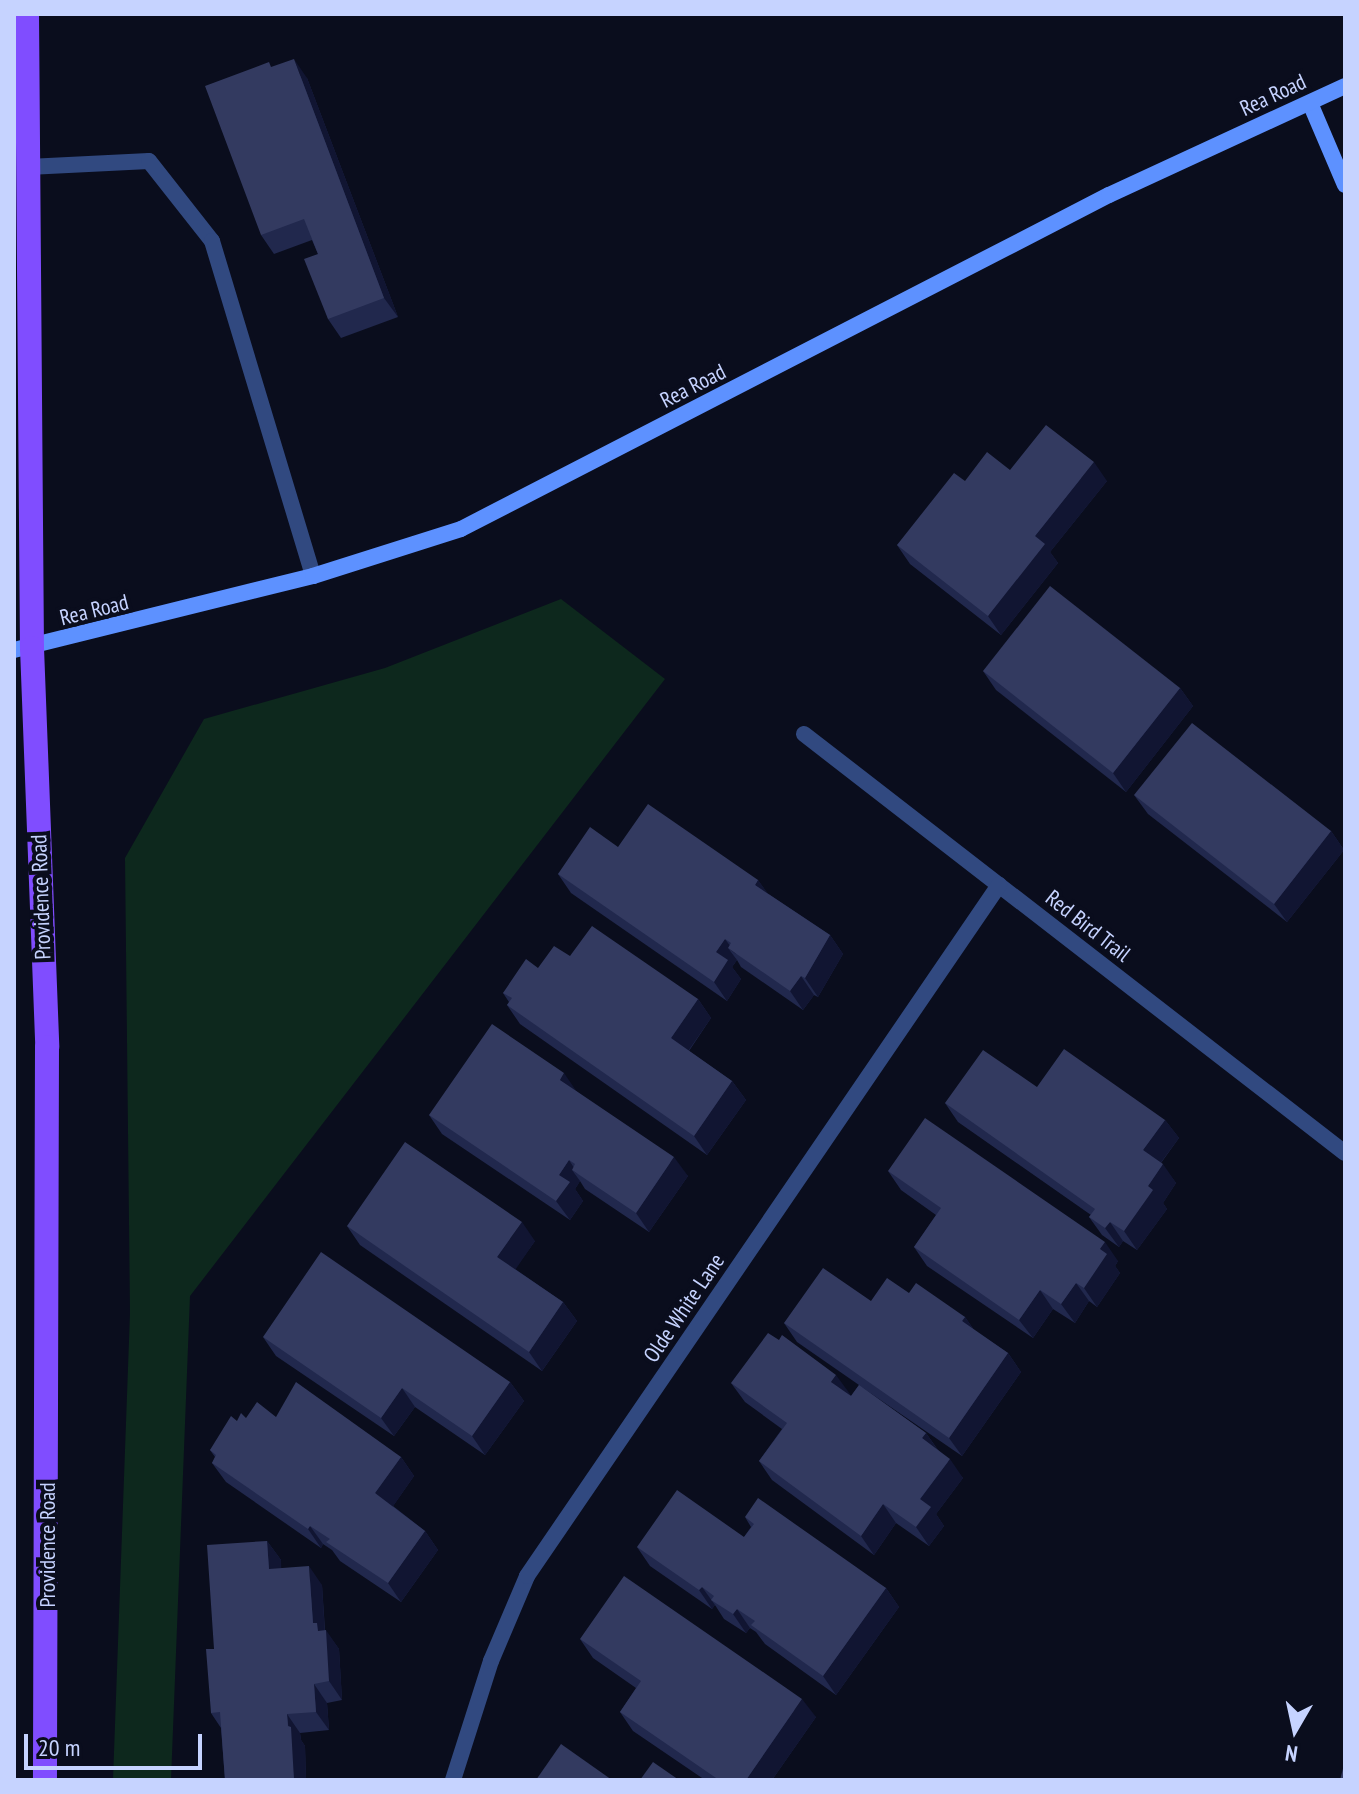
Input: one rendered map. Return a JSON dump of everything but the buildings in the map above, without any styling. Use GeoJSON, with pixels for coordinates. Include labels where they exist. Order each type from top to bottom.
{"type":"FeatureCollection","features":[{"type":"Feature","properties":{"kind":"main road","name":"Providence Road"},"geometry":{"type":"LineString","coordinates":[[27,14],[23,649],[47,1047],[45,1780]]}},
{"type":"Feature","properties":{"kind":"main road","name":"Rea Road"},"geometry":{"type":"LineString","coordinates":[[23,649],[313,576],[461,529],[1109,195],[1345,86]]}},
{"type":"Feature","properties":{"kind":"main road"},"geometry":{"type":"LineString","coordinates":[[1310,103],[1345,185]]}},
{"type":"Feature","properties":{"kind":"street"},"geometry":{"type":"LineString","coordinates":[[28,167],[149,161],[212,241],[313,576]]}},
{"type":"Feature","properties":{"kind":"street","name":"Red Bird Trail"},"geometry":{"type":"LineString","coordinates":[[804,734],[1345,1153]]}},
{"type":"Feature","properties":{"kind":"street","name":"Olde White Lane"},"geometry":{"type":"LineString","coordinates":[[453,1780],[491,1661],[527,1576],[999,885]]}},
{"type":"Feature","properties":{"kind":"green space"},"geometry":{"type":"Polygon","coordinates":[[[561,599],[665,679],[190,1296],[171,1780],[113,1780],[130,1313],[125,858],[204,719],[385,668],[561,599]]]}}]}
